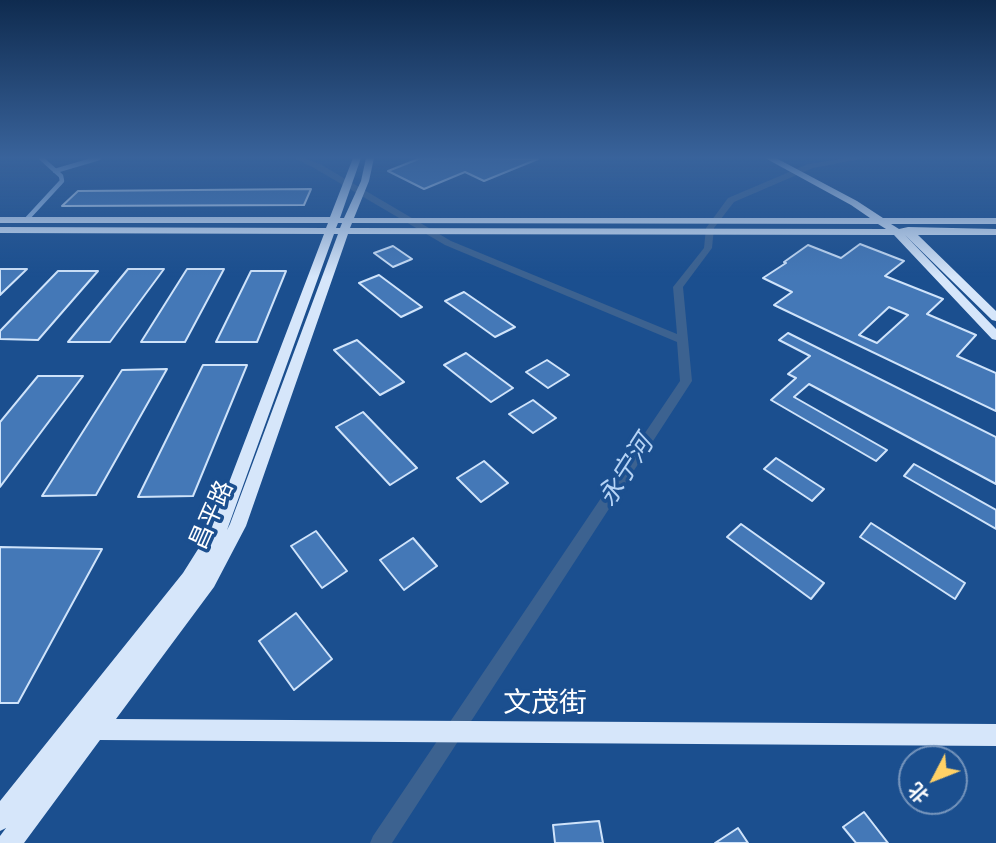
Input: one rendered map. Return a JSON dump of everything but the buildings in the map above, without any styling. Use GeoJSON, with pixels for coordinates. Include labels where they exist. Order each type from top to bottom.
{"type":"FeatureCollection","features":[{"type":"Feature","properties":{"kind":"main road","name":"昌平路"},"geometry":{"type":"LineString","coordinates":[[9,843],[208,581],[225,554],[238,527],[350,197]]}},
{"type":"Feature","properties":{"kind":"main road"},"geometry":{"type":"LineString","coordinates":[[844,197],[883,222],[911,232],[996,232]]}},
{"type":"Feature","properties":{"kind":"main road"},"geometry":{"type":"LineString","coordinates":[[846,197],[897,227],[996,336]]}},
{"type":"Feature","properties":{"kind":"main road"},"geometry":{"type":"LineString","coordinates":[[0,220],[339,226],[395,232],[676,233],[739,233],[996,221]]}},
{"type":"Feature","properties":{"kind":"main road"},"geometry":{"type":"LineString","coordinates":[[0,230],[211,231],[339,226],[392,220],[883,222]]}},
{"type":"Feature","properties":{"kind":"main road","name":"昌平路"},"geometry":{"type":"LineString","coordinates":[[0,819],[189,579],[219,530],[321,253],[339,226]]}},
{"type":"Feature","properties":{"kind":"main road"},"geometry":{"type":"LineString","coordinates":[[211,231],[232,235],[307,237],[316,243],[321,253]]}},
{"type":"Feature","properties":{"kind":"main road"},"geometry":{"type":"LineString","coordinates":[[911,232],[996,318]]}},
{"type":"Feature","properties":{"kind":"main road","name":"文茂街"},"geometry":{"type":"LineString","coordinates":[[94,729],[996,735]]}},
{"type":"Feature","properties":{"kind":"street"},"geometry":{"type":"LineString","coordinates":[[26,220],[47,197]]}},
{"type":"Feature","properties":{"kind":"waterway"},"geometry":{"type":"LineString","coordinates":[[370,197],[448,243],[682,340]]}},
{"type":"Feature","properties":{"kind":"waterway","name":"永宁河"},"geometry":{"type":"LineString","coordinates":[[380,843],[686,381],[678,287],[708,248],[710,228],[731,200],[737,197]]}}]}
